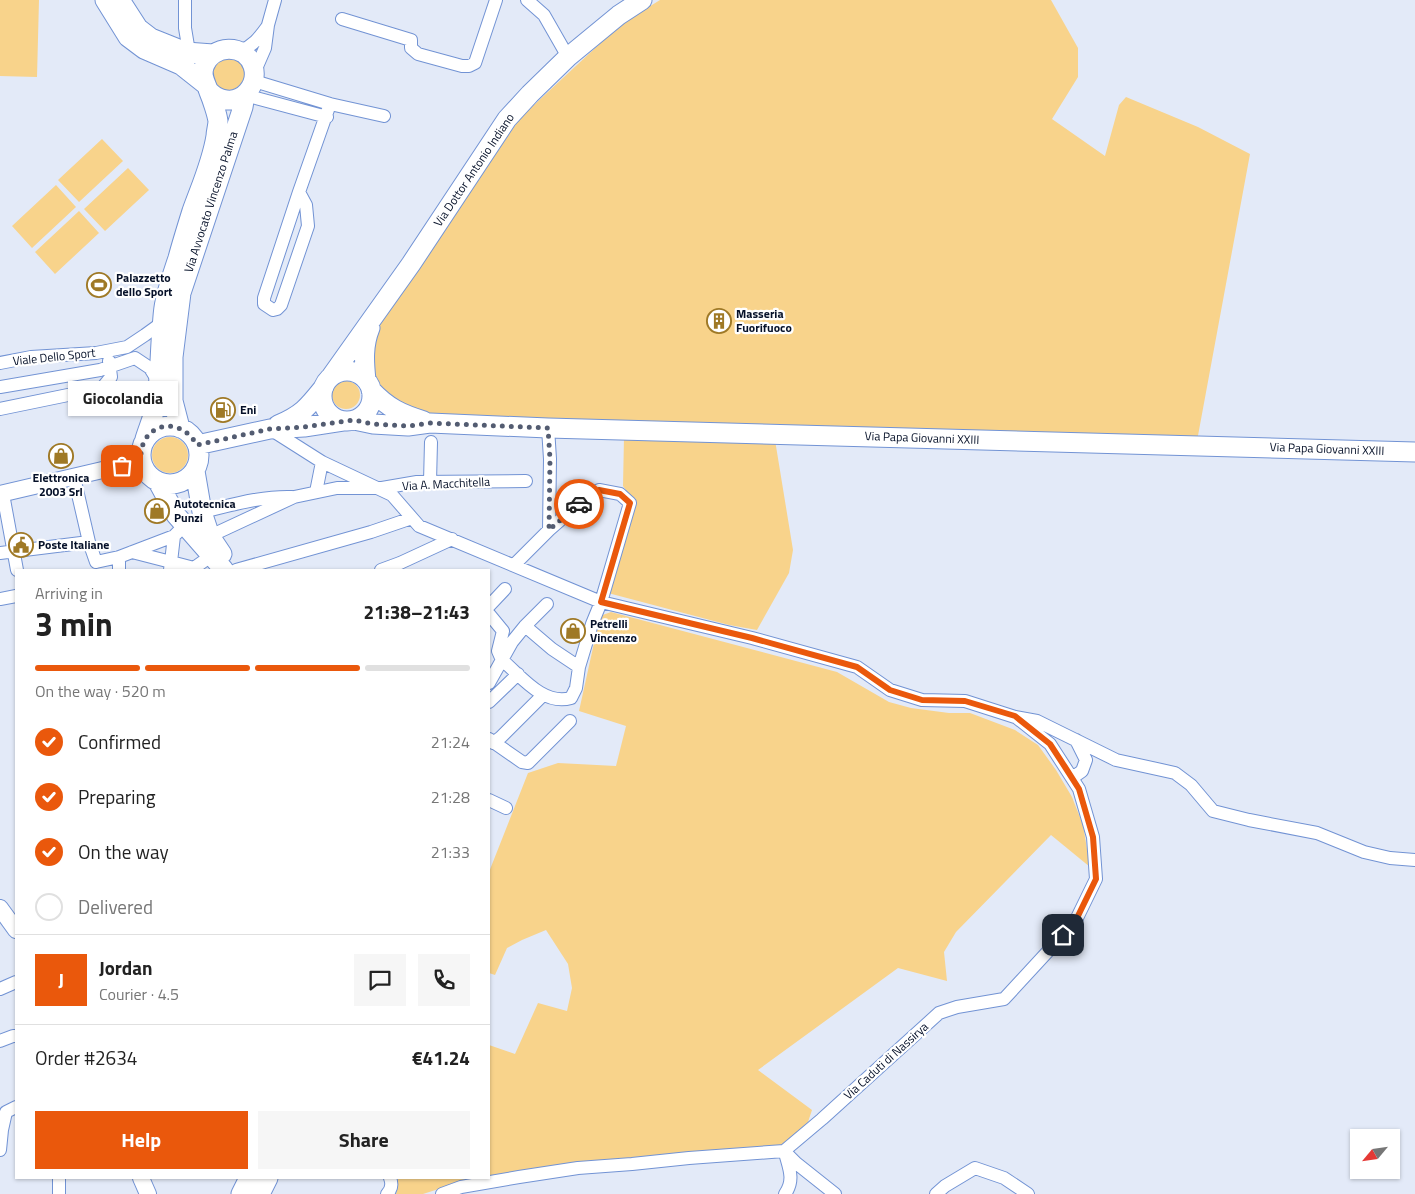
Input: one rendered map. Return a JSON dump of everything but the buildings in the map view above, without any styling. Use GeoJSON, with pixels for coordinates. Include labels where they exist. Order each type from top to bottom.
{"type":"FeatureCollection","features":[{"type":"Feature","properties":{"kind":"main road"},"geometry":{"type":"LineString","coordinates":[[105,0],[128,37],[144,49],[181,65],[215,96],[223,100],[239,99],[251,82],[252,63],[247,56],[240,51],[226,49],[213,54],[189,52],[151,38],[138,28],[120,0]]}},
{"type":"Feature","properties":{"kind":"main road","name":"Via Dottor Antonio Indiano"},"geometry":{"type":"LineString","coordinates":[[327,382],[373,320],[508,119],[530,94],[568,57],[619,15],[642,0]]}},
{"type":"Feature","properties":{"kind":"main road","name":"Via Avvocato Vincenzo Palma"},"geometry":{"type":"LineString","coordinates":[[145,439],[156,401],[164,304],[191,213],[214,152],[218,120],[203,76],[204,68],[213,54]]}},
{"type":"Feature","properties":{"kind":"main road","name":"Via Avvocato Vincenzo Palma"},"geometry":{"type":"LineString","coordinates":[[180,428],[173,401],[173,357],[181,293],[251,82]]}},
{"type":"Feature","properties":{"kind":"main road","name":"Via Dottor Antonio Indiano"},"geometry":{"type":"LineString","coordinates":[[369,385],[364,362],[365,340],[373,320]]}},
{"type":"Feature","properties":{"kind":"main road"},"geometry":{"type":"LineString","coordinates":[[352,372],[360,375],[369,385],[372,398],[367,412],[361,417],[349,421],[336,419],[330,414],[323,402],[322,394],[327,382],[337,374],[352,372]]}},
{"type":"Feature","properties":{"kind":"main road","name":"Via Papa Giovanni XXIII"},"geometry":{"type":"LineString","coordinates":[[270,429],[293,419],[308,407],[327,382]]}},
{"type":"Feature","properties":{"kind":"main road","name":"Via Papa Giovanni XXIII"},"geometry":{"type":"LineString","coordinates":[[369,385],[384,403],[405,415],[430,423]]}},
{"type":"Feature","properties":{"kind":"main road","name":"Via Papa Giovanni XXIII"},"geometry":{"type":"LineString","coordinates":[[197,445],[270,429],[349,421],[408,426],[430,423],[548,428],[1415,452]]}},
{"type":"Feature","properties":{"kind":"main road"},"geometry":{"type":"LineString","coordinates":[[174,426],[180,428],[193,438],[197,445],[198,462],[195,471],[190,477],[183,482],[166,485],[150,477],[144,470],[140,454],[145,439],[154,430],[160,427],[174,426]]}},
{"type":"Feature","properties":{"kind":"main road"},"geometry":{"type":"LineString","coordinates":[[195,471],[202,512],[210,536],[235,569]]}},
{"type":"Feature","properties":{"kind":"main road"},"geometry":{"type":"LineString","coordinates":[[158,482],[176,515],[179,531],[211,556],[223,569]]}},
{"type":"Feature","properties":{"kind":"main road"},"geometry":{"type":"LineString","coordinates":[[241,1194],[248,1179]]}},
{"type":"Feature","properties":{"kind":"main road"},"geometry":{"type":"LineString","coordinates":[[260,1194],[268,1179]]}},
{"type":"Feature","properties":{"kind":"street"},"geometry":{"type":"LineString","coordinates":[[185,0],[185,28],[189,52]]}},
{"type":"Feature","properties":{"kind":"street"},"geometry":{"type":"LineString","coordinates":[[275,0],[268,25],[265,48],[251,82],[328,111],[384,116]]}},
{"type":"Feature","properties":{"kind":"street"},"geometry":{"type":"LineString","coordinates":[[342,19],[410,40],[411,48],[418,54],[462,66],[469,66],[475,63],[496,0]]}},
{"type":"Feature","properties":{"kind":"street"},"geometry":{"type":"LineString","coordinates":[[527,0],[544,15],[568,57]]}},
{"type":"Feature","properties":{"kind":"street"},"geometry":{"type":"LineString","coordinates":[[240,51],[257,41],[268,25]]}},
{"type":"Feature","properties":{"kind":"street"},"geometry":{"type":"LineString","coordinates":[[299,192],[306,205],[308,226],[282,305],[273,310],[264,304],[264,298],[299,192],[328,111]]}},
{"type":"Feature","properties":{"kind":"street","name":"Viale Dello Sport"},"geometry":{"type":"LineString","coordinates":[[0,363],[31,357],[108,351],[127,346],[163,322]]}},
{"type":"Feature","properties":{"kind":"street","name":"Viale Dello Sport"},"geometry":{"type":"LineString","coordinates":[[0,409],[102,388],[111,377],[108,351]]}},
{"type":"Feature","properties":{"kind":"street","name":"Viale Dello Sport"},"geometry":{"type":"LineString","coordinates":[[0,387],[100,370],[135,358],[150,368],[158,381]]}},
{"type":"Feature","properties":{"kind":"street"},"geometry":{"type":"LineString","coordinates":[[548,428],[550,459],[549,530]]}},
{"type":"Feature","properties":{"kind":"street"},"geometry":{"type":"LineString","coordinates":[[270,429],[322,462],[392,495],[419,526],[601,602],[752,638],[857,667],[890,690],[922,700],[965,701],[1037,721],[1116,760],[1175,773],[1191,785],[1213,811],[1317,833],[1364,852],[1390,858],[1415,860]]}},
{"type":"Feature","properties":{"kind":"street"},"geometry":{"type":"LineString","coordinates":[[430,482],[431,442]]}},
{"type":"Feature","properties":{"kind":"street"},"geometry":{"type":"LineString","coordinates":[[18,569],[1,494],[141,461]]}},
{"type":"Feature","properties":{"kind":"street"},"geometry":{"type":"LineString","coordinates":[[316,492],[322,462]]}},
{"type":"Feature","properties":{"kind":"street"},"geometry":{"type":"LineString","coordinates":[[74,477],[93,566],[132,552],[179,531]]}},
{"type":"Feature","properties":{"kind":"street","name":"Via A. Macchitella"},"geometry":{"type":"LineString","coordinates":[[294,497],[336,488],[377,488],[417,482],[526,481]]}},
{"type":"Feature","properties":{"kind":"street"},"geometry":{"type":"LineString","coordinates":[[496,664],[518,674],[542,696],[562,701],[571,698],[576,688],[579,667],[601,602],[630,503],[620,494],[599,490],[589,495],[549,530],[514,565]]}},
{"type":"Feature","properties":{"kind":"street"},"geometry":{"type":"LineString","coordinates":[[202,512],[263,498],[276,496],[294,497]]}},
{"type":"Feature","properties":{"kind":"street"},"geometry":{"type":"LineString","coordinates":[[210,536],[294,497]]}},
{"type":"Feature","properties":{"kind":"street"},"geometry":{"type":"LineString","coordinates":[[240,569],[370,532],[412,518]]}},
{"type":"Feature","properties":{"kind":"street"},"geometry":{"type":"LineString","coordinates":[[170,566],[179,531]]}},
{"type":"Feature","properties":{"kind":"street"},"geometry":{"type":"LineString","coordinates":[[384,569],[452,539]]}},
{"type":"Feature","properties":{"kind":"street"},"geometry":{"type":"LineString","coordinates":[[0,553],[89,542]]}},
{"type":"Feature","properties":{"kind":"street"},"geometry":{"type":"LineString","coordinates":[[132,552],[170,566],[193,569],[211,556]]}},
{"type":"Feature","properties":{"kind":"street"},"geometry":{"type":"LineString","coordinates":[[119,557],[119,569]]}},
{"type":"Feature","properties":{"kind":"street"},"geometry":{"type":"LineString","coordinates":[[490,605],[505,589]]}},
{"type":"Feature","properties":{"kind":"street"},"geometry":{"type":"LineString","coordinates":[[0,599],[15,596]]}},
{"type":"Feature","properties":{"kind":"street"},"geometry":{"type":"LineString","coordinates":[[496,664],[525,626],[547,604]]}},
{"type":"Feature","properties":{"kind":"street"},"geometry":{"type":"LineString","coordinates":[[490,615],[503,631],[496,664],[490,681]]}},
{"type":"Feature","properties":{"kind":"street"},"geometry":{"type":"LineString","coordinates":[[525,626],[579,667]]}},
{"type":"Feature","properties":{"kind":"street"},"geometry":{"type":"LineString","coordinates":[[490,701],[518,674]]}},
{"type":"Feature","properties":{"kind":"street"},"geometry":{"type":"LineString","coordinates":[[491,742],[502,737],[542,696]]}},
{"type":"Feature","properties":{"kind":"street","name":"Via Caduti di Nassirya"},"geometry":{"type":"LineString","coordinates":[[784,1151],[822,1120],[939,1013],[957,1007],[1004,999],[1075,922],[1096,879],[1093,837],[1079,789],[1072,778],[1050,744],[1015,716]]}},
{"type":"Feature","properties":{"kind":"street"},"geometry":{"type":"LineString","coordinates":[[491,742],[522,762],[528,763],[570,721]]}},
{"type":"Feature","properties":{"kind":"street"},"geometry":{"type":"LineString","coordinates":[[1050,744],[1058,732]]}},
{"type":"Feature","properties":{"kind":"street"},"geometry":{"type":"LineString","coordinates":[[1072,778],[1082,771],[1086,760],[1076,740]]}},
{"type":"Feature","properties":{"kind":"street"},"geometry":{"type":"LineString","coordinates":[[490,800],[506,808]]}},
{"type":"Feature","properties":{"kind":"street"},"geometry":{"type":"LineString","coordinates":[[0,908],[15,929]]}},
{"type":"Feature","properties":{"kind":"street"},"geometry":{"type":"LineString","coordinates":[[0,989],[15,982]]}},
{"type":"Feature","properties":{"kind":"street"},"geometry":{"type":"LineString","coordinates":[[0,1041],[15,1036]]}},
{"type":"Feature","properties":{"kind":"street"},"geometry":{"type":"LineString","coordinates":[[0,1150],[1,1130],[6,1112],[15,1108]]}},
{"type":"Feature","properties":{"kind":"street"},"geometry":{"type":"LineString","coordinates":[[784,1151],[792,1176],[785,1194]]}},
{"type":"Feature","properties":{"kind":"street"},"geometry":{"type":"LineString","coordinates":[[442,1194],[461,1187],[578,1168],[784,1151],[835,1194]]}},
{"type":"Feature","properties":{"kind":"street"},"geometry":{"type":"LineString","coordinates":[[936,1194],[945,1186],[975,1168],[1004,1178],[1028,1194]]}},
{"type":"Feature","properties":{"kind":"street"},"geometry":{"type":"LineString","coordinates":[[59,1194],[60,1179]]}},
{"type":"Feature","properties":{"kind":"street"},"geometry":{"type":"LineString","coordinates":[[130,1179],[137,1194]]}},
{"type":"Feature","properties":{"kind":"street"},"geometry":{"type":"LineString","coordinates":[[140,1179],[148,1194]]}},
{"type":"Feature","properties":{"kind":"street"},"geometry":{"type":"LineString","coordinates":[[387,1194],[392,1183],[390,1179]]}},
{"type":"Feature","properties":{"kind":"shaded area"},"geometry":{"type":"Polygon","coordinates":[[[0,0],[39,0],[37,77],[0,76],[0,0]]]}},
{"type":"Feature","properties":{"kind":"shaded area"},"geometry":{"type":"Polygon","coordinates":[[[660,0],[1051,0],[1078,48],[1078,77],[1052,119],[1105,156],[1119,105],[1126,97],[1198,127],[1250,154],[1197,441],[522,421],[428,414],[402,408],[380,390],[373,378],[368,359],[379,319],[521,117],[620,25],[660,0]]]}},
{"type":"Feature","properties":{"kind":"shaded area"},"geometry":{"type":"Polygon","coordinates":[[[227,57],[239,61],[245,72],[241,84],[230,90],[216,86],[212,74],[212,67],[227,57]]]}},
{"type":"Feature","properties":{"kind":"shaded area"},"geometry":{"type":"Polygon","coordinates":[[[102,139],[123,161],[79,202],[58,180],[102,139]]]}},
{"type":"Feature","properties":{"kind":"shaded area"},"geometry":{"type":"Polygon","coordinates":[[[128,168],[149,190],[105,231],[84,209],[128,168]]]}},
{"type":"Feature","properties":{"kind":"shaded area"},"geometry":{"type":"Polygon","coordinates":[[[56,185],[76,207],[32,248],[12,226],[56,185]]]}},
{"type":"Feature","properties":{"kind":"shaded area"},"geometry":{"type":"Polygon","coordinates":[[[79,211],[99,233],[55,274],[35,252],[79,211]]]}},
{"type":"Feature","properties":{"kind":"shaded area"},"geometry":{"type":"Polygon","coordinates":[[[346,381],[356,385],[360,395],[356,405],[346,409],[336,405],[332,395],[336,385],[346,381]]]}},
{"type":"Feature","properties":{"kind":"shaded area"},"geometry":{"type":"Polygon","coordinates":[[[170,437],[177,438],[183,442],[187,448],[187,462],[183,468],[177,472],[170,473],[163,472],[157,468],[153,462],[152,455],[153,448],[157,442],[163,438],[170,437]]]}},
{"type":"Feature","properties":{"kind":"shaded area"},"geometry":{"type":"Polygon","coordinates":[[[624,437],[775,440],[793,550],[789,573],[757,630],[729,625],[608,593],[633,500],[623,486],[624,437]]]}},
{"type":"Feature","properties":{"kind":"shaded area"},"geometry":{"type":"Polygon","coordinates":[[[611,612],[837,672],[889,702],[911,708],[949,713],[970,713],[1015,730],[1038,745],[1072,797],[1083,825],[1090,867],[1051,835],[956,932],[944,952],[947,981],[898,968],[758,1070],[812,1110],[808,1122],[783,1145],[528,1169],[490,1177],[490,1045],[515,1054],[538,1003],[567,1011],[572,988],[568,964],[546,930],[507,948],[495,975],[490,973],[490,869],[528,773],[558,763],[616,766],[626,726],[579,711],[600,616],[611,612]]]}},
{"type":"Feature","properties":{"kind":"shaded area"},"geometry":{"type":"Polygon","coordinates":[[[398,1179],[482,1179],[448,1186],[423,1194],[396,1194],[398,1179]]]}},
{"type":"Feature","properties":{"kind":"way so far"},"geometry":{"type":"LineString","coordinates":[[122,466],[141,461],[140,454],[145,439],[154,430],[167,426],[174,426],[187,432],[197,445],[270,429],[304,427],[354,420],[373,424],[408,426],[430,423],[548,428],[550,459],[549,530],[579,504]]}},
{"type":"Feature","properties":{"kind":"place","name":"Palazzetto dello Sport"},"geometry":{"type":"Point","coordinates":[99,285]}},
{"type":"Feature","properties":{"kind":"place","name":"Masseria Fuorifuoco"},"geometry":{"type":"Point","coordinates":[719,321]}},
{"type":"Feature","properties":{"kind":"place","name":"Eni"},"geometry":{"type":"Point","coordinates":[223,410]}},
{"type":"Feature","properties":{"kind":"place","name":"Elettronica 2003 Srl"},"geometry":{"type":"Point","coordinates":[61,456]}},
{"type":"Feature","properties":{"kind":"place","name":"Giocolandia"},"geometry":{"type":"Point","coordinates":[122,466]}},
{"type":"Feature","properties":{"kind":"place","name":"Autotecnica Punzi"},"geometry":{"type":"Point","coordinates":[157,511]}},
{"type":"Feature","properties":{"kind":"place","name":"Poste Italiane"},"geometry":{"type":"Point","coordinates":[21,545]}},
{"type":"Feature","properties":{"kind":"place","name":"Petrelli Vincenzo"},"geometry":{"type":"Point","coordinates":[573,631]}},
{"type":"Feature","properties":{"kind":"route"},"geometry":{"type":"LineString","coordinates":[[579,504],[589,495],[599,490],[620,494],[630,503],[601,602],[752,638],[857,667],[890,690],[922,700],[965,701],[1015,716],[1050,744],[1079,789],[1093,837],[1096,879],[1075,922],[1063,935]]}}]}
